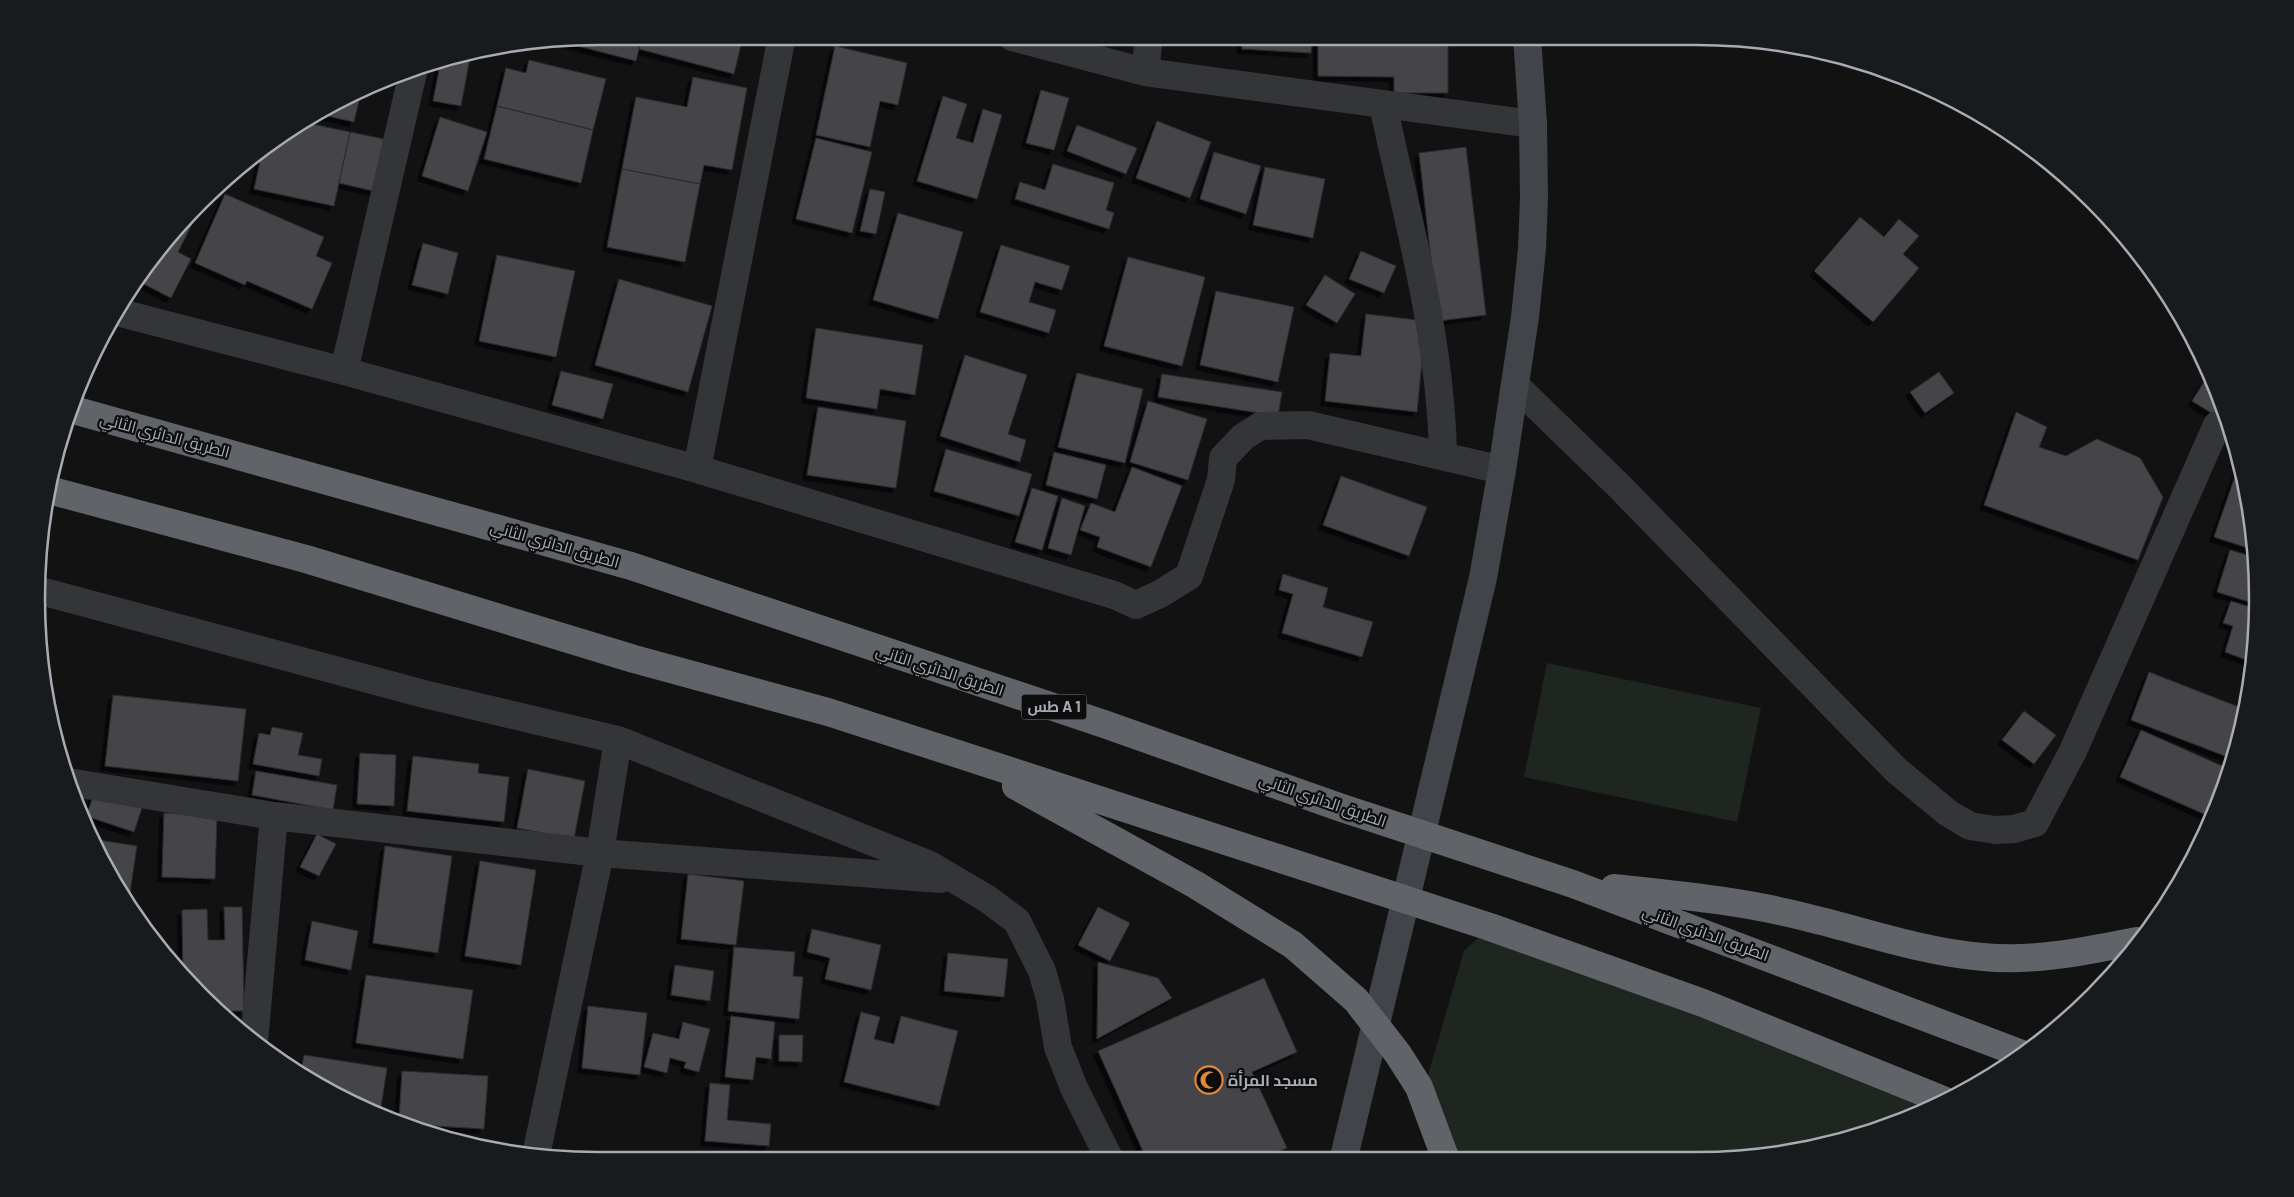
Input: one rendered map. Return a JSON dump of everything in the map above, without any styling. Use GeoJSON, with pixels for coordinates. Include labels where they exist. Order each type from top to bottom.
{"type":"FeatureCollection","features":[{"type":"Feature","properties":{"kind":"highway","name":"الطريق الدائري الثاني"},"geometry":{"type":"LineString","coordinates":[[78,411],[631,566],[1573,884],[2014,1051]]}},
{"type":"Feature","properties":{"kind":"highway"},"geometry":{"type":"LineString","coordinates":[[56,492],[306,559],[634,659],[828,712],[1490,927],[1703,1003],[1936,1097]]}},
{"type":"Feature","properties":{"kind":"highway"},"geometry":{"type":"LineString","coordinates":[[958,754],[1196,885],[1293,945],[1356,1000],[1398,1054],[1419,1087],[1443,1152]]}},
{"type":"Feature","properties":{"kind":"highway"},"geometry":{"type":"LineString","coordinates":[[1573,884],[1689,896],[1794,915],[1916,946],[1984,958],[2060,956],[2129,943]]}},
{"type":"Feature","properties":{"kind":"street"},"geometry":{"type":"LineString","coordinates":[[697,469],[780,45]]}},
{"type":"Feature","properties":{"kind":"street"},"geometry":{"type":"LineString","coordinates":[[1042,45],[1145,72],[1383,106],[1533,124]]}},
{"type":"Feature","properties":{"kind":"street"},"geometry":{"type":"LineString","coordinates":[[1145,72],[1147,45]]}},
{"type":"Feature","properties":{"kind":"street"},"geometry":{"type":"LineString","coordinates":[[1345,1152],[1483,578],[1516,386],[1532,248],[1534,198],[1533,124],[1528,45]]}},
{"type":"Feature","properties":{"kind":"street"},"geometry":{"type":"LineString","coordinates":[[344,372],[412,78]]}},
{"type":"Feature","properties":{"kind":"street"},"geometry":{"type":"LineString","coordinates":[[1383,106],[1437,364],[1442,413],[1443,456]]}},
{"type":"Feature","properties":{"kind":"street"},"geometry":{"type":"LineString","coordinates":[[124,314],[697,469],[1114,595],[1136,604],[1160,594],[1189,576],[1221,480],[1223,458],[1243,437],[1260,426],[1308,425],[1502,470]]}},
{"type":"Feature","properties":{"kind":"street"},"geometry":{"type":"LineString","coordinates":[[1516,386],[1619,486],[1896,770],[1948,813],[1970,826],[1995,830],[2014,829],[2035,823],[2073,751],[2217,425]]}},
{"type":"Feature","properties":{"kind":"street"},"geometry":{"type":"LineString","coordinates":[[45,592],[424,694],[618,740],[930,866],[986,898],[1017,921],[1042,971],[1050,999],[1058,1047],[1074,1088],[1106,1152]]}},
{"type":"Feature","properties":{"kind":"street"},"geometry":{"type":"LineString","coordinates":[[537,1148],[600,853],[618,740]]}},
{"type":"Feature","properties":{"kind":"street"},"geometry":{"type":"LineString","coordinates":[[77,783],[274,816],[600,853],[952,880]]}},
{"type":"Feature","properties":{"kind":"street"},"geometry":{"type":"LineString","coordinates":[[255,1032],[274,816]]}},
{"type":"Feature","properties":{"kind":"shaded area"},"geometry":{"type":"Polygon","coordinates":[[[1547,663],[1761,708],[1737,822],[1524,777],[1547,663]]]}},
{"type":"Feature","properties":{"kind":"shaded area"},"geometry":{"type":"Polygon","coordinates":[[[1490,927],[1932,1099],[1873,1123],[1839,1133],[1768,1147],[1732,1151],[1443,1152],[1422,1096],[1464,951],[1490,927]]]}},
{"type":"Feature","properties":{"kind":"building"},"geometry":{"type":"Polygon","coordinates":[[[640,45],[636,61],[577,46],[640,45]]]}},
{"type":"Feature","properties":{"kind":"building"},"geometry":{"type":"Polygon","coordinates":[[[640,45],[741,45],[734,74],[639,49],[640,45]]]}},
{"type":"Feature","properties":{"kind":"building"},"geometry":{"type":"Polygon","coordinates":[[[1242,45],[1312,45],[1311,53],[1242,49],[1242,45]]]}},
{"type":"Feature","properties":{"kind":"building"},"geometry":{"type":"Polygon","coordinates":[[[1318,45],[1448,45],[1448,93],[1394,93],[1394,77],[1318,76],[1318,45]]]}},
{"type":"Feature","properties":{"kind":"building"},"geometry":{"type":"Polygon","coordinates":[[[835,46],[907,63],[898,105],[880,101],[870,147],[816,135],[835,46]]]}},
{"type":"Feature","properties":{"kind":"building"},"geometry":{"type":"Polygon","coordinates":[[[529,60],[606,79],[593,130],[497,106],[506,68],[526,73],[529,60]]]}},
{"type":"Feature","properties":{"kind":"building"},"geometry":{"type":"Polygon","coordinates":[[[469,61],[461,106],[433,101],[439,69],[469,61]]]}},
{"type":"Feature","properties":{"kind":"building"},"geometry":{"type":"Polygon","coordinates":[[[693,77],[747,88],[732,170],[704,165],[700,184],[622,169],[636,97],[687,107],[693,77]]]}},
{"type":"Feature","properties":{"kind":"building"},"geometry":{"type":"Polygon","coordinates":[[[1041,90],[1069,98],[1054,150],[1026,143],[1041,90]]]}},
{"type":"Feature","properties":{"kind":"building"},"geometry":{"type":"Polygon","coordinates":[[[943,96],[967,104],[956,138],[973,143],[983,109],[1002,115],[977,199],[917,181],[943,96]]]}},
{"type":"Feature","properties":{"kind":"building"},"geometry":{"type":"Polygon","coordinates":[[[359,100],[354,122],[328,116],[359,100]]]}},
{"type":"Feature","properties":{"kind":"building"},"geometry":{"type":"Polygon","coordinates":[[[497,106],[593,130],[581,183],[484,159],[497,106]]]}},
{"type":"Feature","properties":{"kind":"building"},"geometry":{"type":"Polygon","coordinates":[[[440,117],[487,132],[468,191],[422,176],[440,117]]]}},
{"type":"Feature","properties":{"kind":"building"},"geometry":{"type":"Polygon","coordinates":[[[1157,121],[1211,142],[1190,198],[1136,178],[1157,121]]]}},
{"type":"Feature","properties":{"kind":"building"},"geometry":{"type":"Polygon","coordinates":[[[313,124],[350,132],[334,206],[254,189],[260,160],[313,124]]]}},
{"type":"Feature","properties":{"kind":"building"},"geometry":{"type":"Polygon","coordinates":[[[1077,125],[1137,148],[1126,174],[1067,151],[1077,125]]]}},
{"type":"Feature","properties":{"kind":"building"},"geometry":{"type":"Polygon","coordinates":[[[350,132],[393,141],[382,193],[339,183],[350,132]]]}},
{"type":"Feature","properties":{"kind":"building"},"geometry":{"type":"Polygon","coordinates":[[[816,138],[872,152],[852,233],[796,219],[816,138]]]}},
{"type":"Feature","properties":{"kind":"building"},"geometry":{"type":"Polygon","coordinates":[[[1466,147],[1486,315],[1438,321],[1419,153],[1466,147]]]}},
{"type":"Feature","properties":{"kind":"building"},"geometry":{"type":"Polygon","coordinates":[[[1214,152],[1261,166],[1246,214],[1200,199],[1214,152]]]}},
{"type":"Feature","properties":{"kind":"building"},"geometry":{"type":"Polygon","coordinates":[[[1053,164],[1114,183],[1106,210],[1114,213],[1109,229],[1015,199],[1020,182],[1045,190],[1053,164]]]}},
{"type":"Feature","properties":{"kind":"building"},"geometry":{"type":"Polygon","coordinates":[[[1265,167],[1325,179],[1313,238],[1253,225],[1265,167]]]}},
{"type":"Feature","properties":{"kind":"building"},"geometry":{"type":"Polygon","coordinates":[[[622,169],[700,184],[685,262],[607,247],[622,169]]]}},
{"type":"Feature","properties":{"kind":"building"},"geometry":{"type":"Polygon","coordinates":[[[870,189],[885,192],[876,234],[860,231],[870,189]]]}},
{"type":"Feature","properties":{"kind":"building"},"geometry":{"type":"Polygon","coordinates":[[[225,194],[324,237],[316,256],[332,263],[312,309],[247,281],[245,285],[195,263],[225,194]]]}},
{"type":"Feature","properties":{"kind":"building"},"geometry":{"type":"Polygon","coordinates":[[[898,213],[963,232],[938,319],[873,300],[898,213]]]}},
{"type":"Feature","properties":{"kind":"building"},"geometry":{"type":"Polygon","coordinates":[[[1860,217],[1884,237],[1899,219],[1919,236],[1903,254],[1919,268],[1873,322],[1814,271],[1860,217]]]}},
{"type":"Feature","properties":{"kind":"building"},"geometry":{"type":"Polygon","coordinates":[[[193,222],[178,252],[191,259],[171,298],[143,284],[193,222]]]}},
{"type":"Feature","properties":{"kind":"building"},"geometry":{"type":"Polygon","coordinates":[[[423,243],[458,253],[448,294],[412,285],[423,243]]]}},
{"type":"Feature","properties":{"kind":"building"},"geometry":{"type":"Polygon","coordinates":[[[1001,245],[1070,266],[1062,290],[1035,282],[1029,302],[1056,310],[1049,333],[980,312],[1001,245]]]}},
{"type":"Feature","properties":{"kind":"building"},"geometry":{"type":"Polygon","coordinates":[[[1361,251],[1396,266],[1384,293],[1349,279],[1361,251]]]}},
{"type":"Feature","properties":{"kind":"building"},"geometry":{"type":"Polygon","coordinates":[[[497,255],[575,271],[556,357],[479,341],[497,255]]]}},
{"type":"Feature","properties":{"kind":"building"},"geometry":{"type":"Polygon","coordinates":[[[1128,257],[1205,277],[1182,366],[1104,346],[1128,257]]]}},
{"type":"Feature","properties":{"kind":"building"},"geometry":{"type":"Polygon","coordinates":[[[1325,275],[1355,294],[1337,323],[1306,305],[1325,275]]]}},
{"type":"Feature","properties":{"kind":"building"},"geometry":{"type":"Polygon","coordinates":[[[619,279],[712,306],[688,392],[595,365],[619,279]]]}},
{"type":"Feature","properties":{"kind":"building"},"geometry":{"type":"Polygon","coordinates":[[[1216,291],[1294,307],[1278,382],[1200,365],[1216,291]]]}},
{"type":"Feature","properties":{"kind":"building"},"geometry":{"type":"Polygon","coordinates":[[[1366,314],[1426,321],[1417,412],[1325,401],[1330,353],[1361,356],[1366,314]]]}},
{"type":"Feature","properties":{"kind":"building"},"geometry":{"type":"Polygon","coordinates":[[[816,328],[923,345],[915,395],[880,389],[877,409],[806,398],[816,328]]]}},
{"type":"Feature","properties":{"kind":"building"},"geometry":{"type":"Polygon","coordinates":[[[965,355],[1027,375],[1008,434],[1026,440],[1020,462],[940,436],[965,355]]]}},
{"type":"Feature","properties":{"kind":"building"},"geometry":{"type":"Polygon","coordinates":[[[561,371],[613,384],[603,419],[552,405],[561,371]]]}},
{"type":"Feature","properties":{"kind":"building"},"geometry":{"type":"Polygon","coordinates":[[[1939,372],[1954,393],[1925,413],[1910,392],[1939,372]]]}},
{"type":"Feature","properties":{"kind":"building"},"geometry":{"type":"Polygon","coordinates":[[[1077,373],[1143,389],[1125,463],[1058,447],[1077,373]]]}},
{"type":"Feature","properties":{"kind":"building"},"geometry":{"type":"Polygon","coordinates":[[[1162,374],[1282,392],[1278,416],[1158,397],[1162,374]]]}},
{"type":"Feature","properties":{"kind":"building"},"geometry":{"type":"Polygon","coordinates":[[[2204,382],[2216,410],[2213,414],[2192,401],[2204,382]]]}},
{"type":"Feature","properties":{"kind":"building"},"geometry":{"type":"Polygon","coordinates":[[[1148,401],[1207,419],[1188,480],[1130,462],[1148,401]]]}},
{"type":"Feature","properties":{"kind":"building"},"geometry":{"type":"Polygon","coordinates":[[[818,407],[906,421],[896,488],[807,475],[818,407]]]}},
{"type":"Feature","properties":{"kind":"building"},"geometry":{"type":"Polygon","coordinates":[[[2016,412],[2047,427],[2039,447],[2066,456],[2097,439],[2140,458],[2163,497],[2138,560],[1984,505],[2016,412]]]}},
{"type":"Feature","properties":{"kind":"building"},"geometry":{"type":"Polygon","coordinates":[[[946,449],[1032,474],[1019,516],[934,491],[946,449]]]}},
{"type":"Feature","properties":{"kind":"building"},"geometry":{"type":"Polygon","coordinates":[[[1054,452],[1106,465],[1097,499],[1046,485],[1054,452]]]}},
{"type":"Feature","properties":{"kind":"building"},"geometry":{"type":"Polygon","coordinates":[[[1132,467],[1182,486],[1151,567],[1097,547],[1100,537],[1080,530],[1091,503],[1115,512],[1132,467]]]}},
{"type":"Feature","properties":{"kind":"building"},"geometry":{"type":"Polygon","coordinates":[[[1341,476],[1427,507],[1409,556],[1323,525],[1341,476]]]}},
{"type":"Feature","properties":{"kind":"building"},"geometry":{"type":"Polygon","coordinates":[[[2235,477],[2246,548],[2214,537],[2235,477]]]}},
{"type":"Feature","properties":{"kind":"building"},"geometry":{"type":"Polygon","coordinates":[[[1032,488],[1058,496],[1042,550],[1015,542],[1032,488]]]}},
{"type":"Feature","properties":{"kind":"building"},"geometry":{"type":"Polygon","coordinates":[[[1062,498],[1085,506],[1071,555],[1048,548],[1062,498]]]}},
{"type":"Feature","properties":{"kind":"building"},"geometry":{"type":"Polygon","coordinates":[[[2230,550],[2247,555],[2249,602],[2217,592],[2230,550]]]}},
{"type":"Feature","properties":{"kind":"building"},"geometry":{"type":"Polygon","coordinates":[[[1283,574],[1328,588],[1323,607],[1373,622],[1362,657],[1282,633],[1293,594],[1279,590],[1283,574]]]}},
{"type":"Feature","properties":{"kind":"building"},"geometry":{"type":"Polygon","coordinates":[[[2231,601],[2249,607],[2245,660],[2225,652],[2233,626],[2223,623],[2231,601]]]}},
{"type":"Feature","properties":{"kind":"building"},"geometry":{"type":"Polygon","coordinates":[[[2149,672],[2238,707],[2226,756],[2131,720],[2149,672]]]}},
{"type":"Feature","properties":{"kind":"building"},"geometry":{"type":"Polygon","coordinates":[[[113,695],[246,709],[238,781],[105,766],[113,695]]]}},
{"type":"Feature","properties":{"kind":"building"},"geometry":{"type":"Polygon","coordinates":[[[2024,711],[2056,735],[2034,764],[2002,740],[2024,711]]]}},
{"type":"Feature","properties":{"kind":"building"},"geometry":{"type":"Polygon","coordinates":[[[272,727],[303,733],[298,755],[322,759],[319,776],[253,764],[259,733],[270,735],[272,727]]]}},
{"type":"Feature","properties":{"kind":"building"},"geometry":{"type":"Polygon","coordinates":[[[2141,730],[2223,766],[2205,814],[2120,777],[2141,730]]]}},
{"type":"Feature","properties":{"kind":"building"},"geometry":{"type":"Polygon","coordinates":[[[360,753],[396,755],[394,806],[357,804],[360,753]]]}},
{"type":"Feature","properties":{"kind":"building"},"geometry":{"type":"Polygon","coordinates":[[[413,756],[479,764],[478,773],[509,777],[504,822],[407,811],[413,756]]]}},
{"type":"Feature","properties":{"kind":"building"},"geometry":{"type":"Polygon","coordinates":[[[528,769],[585,781],[574,839],[517,828],[528,769]]]}},
{"type":"Feature","properties":{"kind":"building"},"geometry":{"type":"Polygon","coordinates":[[[256,771],[337,785],[333,810],[252,795],[256,771]]]}},
{"type":"Feature","properties":{"kind":"building"},"geometry":{"type":"Polygon","coordinates":[[[96,789],[143,805],[134,832],[90,817],[88,811],[96,789]]]}},
{"type":"Feature","properties":{"kind":"building"},"geometry":{"type":"Polygon","coordinates":[[[164,813],[217,816],[215,879],[162,877],[164,813]]]}},
{"type":"Feature","properties":{"kind":"building"},"geometry":{"type":"Polygon","coordinates":[[[317,834],[336,844],[319,876],[300,867],[317,834]]]}},
{"type":"Feature","properties":{"kind":"building"},"geometry":{"type":"Polygon","coordinates":[[[101,840],[137,846],[130,893],[101,840]]]}},
{"type":"Feature","properties":{"kind":"building"},"geometry":{"type":"Polygon","coordinates":[[[385,846],[452,856],[438,953],[373,943],[385,846]]]}},
{"type":"Feature","properties":{"kind":"building"},"geometry":{"type":"Polygon","coordinates":[[[480,861],[536,870],[521,965],[465,956],[480,861]]]}},
{"type":"Feature","properties":{"kind":"building"},"geometry":{"type":"Polygon","coordinates":[[[688,874],[744,881],[736,945],[681,939],[688,874]]]}},
{"type":"Feature","properties":{"kind":"building"},"geometry":{"type":"Polygon","coordinates":[[[224,907],[242,907],[244,1011],[230,1011],[183,964],[182,910],[207,909],[208,940],[225,940],[224,907]]]}},
{"type":"Feature","properties":{"kind":"building"},"geometry":{"type":"Polygon","coordinates":[[[1098,907],[1130,923],[1110,961],[1078,945],[1098,907]]]}},
{"type":"Feature","properties":{"kind":"building"},"geometry":{"type":"Polygon","coordinates":[[[312,921],[358,931],[351,970],[305,960],[312,921]]]}},
{"type":"Feature","properties":{"kind":"building"},"geometry":{"type":"Polygon","coordinates":[[[812,929],[881,945],[871,990],[825,979],[830,958],[807,952],[812,929]]]}},
{"type":"Feature","properties":{"kind":"building"},"geometry":{"type":"Polygon","coordinates":[[[734,947],[795,952],[793,976],[803,977],[799,1019],[728,1011],[734,947]]]}},
{"type":"Feature","properties":{"kind":"building"},"geometry":{"type":"Polygon","coordinates":[[[948,953],[1008,959],[1004,997],[944,991],[948,953]]]}},
{"type":"Feature","properties":{"kind":"building"},"geometry":{"type":"Polygon","coordinates":[[[1098,962],[1158,978],[1172,998],[1097,1039],[1098,962]]]}},
{"type":"Feature","properties":{"kind":"building"},"geometry":{"type":"Polygon","coordinates":[[[675,965],[714,971],[710,1001],[671,995],[675,965]]]}},
{"type":"Feature","properties":{"kind":"building"},"geometry":{"type":"Polygon","coordinates":[[[366,975],[473,990],[463,1059],[356,1043],[366,975]]]}},
{"type":"Feature","properties":{"kind":"building"},"geometry":{"type":"Polygon","coordinates":[[[1264,978],[1297,1052],[1252,1072],[1287,1148],[1278,1152],[1143,1152],[1098,1051],[1264,978]]]}},
{"type":"Feature","properties":{"kind":"building"},"geometry":{"type":"Polygon","coordinates":[[[588,1006],[647,1013],[640,1075],[582,1068],[588,1006]]]}},
{"type":"Feature","properties":{"kind":"building"},"geometry":{"type":"Polygon","coordinates":[[[861,1012],[880,1017],[874,1039],[894,1044],[901,1016],[958,1031],[939,1106],[844,1082],[861,1012]]]}},
{"type":"Feature","properties":{"kind":"building"},"geometry":{"type":"Polygon","coordinates":[[[731,1016],[775,1022],[771,1059],[756,1057],[753,1080],[725,1077],[731,1016]]]}},
{"type":"Feature","properties":{"kind":"building"},"geometry":{"type":"Polygon","coordinates":[[[683,1022],[710,1029],[699,1072],[684,1068],[686,1062],[670,1058],[667,1073],[644,1067],[653,1033],[679,1039],[683,1022]]]}},
{"type":"Feature","properties":{"kind":"building"},"geometry":{"type":"Polygon","coordinates":[[[779,1035],[803,1035],[802,1062],[779,1061],[779,1035]]]}},
{"type":"Feature","properties":{"kind":"building"},"geometry":{"type":"Polygon","coordinates":[[[304,1055],[387,1068],[381,1107],[354,1095],[302,1066],[304,1055]]]}},
{"type":"Feature","properties":{"kind":"building"},"geometry":{"type":"Polygon","coordinates":[[[402,1071],[488,1076],[484,1129],[430,1126],[399,1115],[402,1071]]]}},
{"type":"Feature","properties":{"kind":"building"},"geometry":{"type":"Polygon","coordinates":[[[710,1083],[730,1085],[727,1120],[771,1124],[769,1146],[705,1141],[710,1083]]]}},
{"type":"Feature","properties":{"kind":"place","name":"مسجد المرأة"},"geometry":{"type":"Point","coordinates":[1209,1080]}}]}
